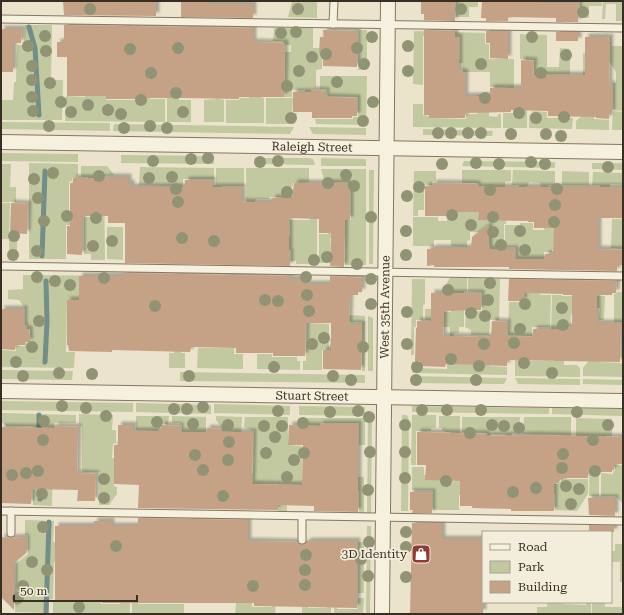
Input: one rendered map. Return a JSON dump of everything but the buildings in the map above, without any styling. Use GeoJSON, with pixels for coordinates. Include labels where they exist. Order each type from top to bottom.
{"type":"FeatureCollection","features":[{"type":"Feature","properties":{"kind":"street","name":"West 35th Avenue"},"geometry":{"type":"LineString","coordinates":[[382,614],[388,1]]}},
{"type":"Feature","properties":{"kind":"street","name":"Raleigh Street"},"geometry":{"type":"LineString","coordinates":[[1,142],[623,152]]}},
{"type":"Feature","properties":{"kind":"street","name":"Stuart Street"},"geometry":{"type":"LineString","coordinates":[[1,390],[623,401]]}},
{"type":"Feature","properties":{"kind":"lane"},"geometry":{"type":"LineString","coordinates":[[333,24],[334,1]]}},
{"type":"Feature","properties":{"kind":"lane"},"geometry":{"type":"LineString","coordinates":[[1,19],[623,28]]}},
{"type":"Feature","properties":{"kind":"lane"},"geometry":{"type":"LineString","coordinates":[[1,266],[623,276]]}},
{"type":"Feature","properties":{"kind":"lane"},"geometry":{"type":"LineString","coordinates":[[1,511],[623,521]]}},
{"type":"Feature","properties":{"kind":"lane"},"geometry":{"type":"LineString","coordinates":[[11,511],[11,533]]}},
{"type":"Feature","properties":{"kind":"lane"},"geometry":{"type":"LineString","coordinates":[[302,516],[302,540]]}},
{"type":"Feature","properties":{"kind":"green space"},"geometry":{"type":"Polygon","coordinates":[[[292,1],[317,1],[317,18],[288,17],[292,1]]]}},
{"type":"Feature","properties":{"kind":"green space"},"geometry":{"type":"Polygon","coordinates":[[[456,1],[478,1],[478,7],[469,7],[469,17],[456,17],[456,1]]]}},
{"type":"Feature","properties":{"kind":"green space"},"geometry":{"type":"Polygon","coordinates":[[[570,1],[602,1],[602,6],[589,6],[589,18],[580,18],[580,2],[570,1]]]}},
{"type":"Feature","properties":{"kind":"green space"},"geometry":{"type":"Polygon","coordinates":[[[603,1],[623,1],[623,21],[616,21],[616,4],[606,4],[605,19],[602,19],[603,1]]]}},
{"type":"Feature","properties":{"kind":"green space"},"geometry":{"type":"Polygon","coordinates":[[[25,25],[52,25],[51,80],[63,80],[62,120],[1,120],[1,100],[13,100],[14,82],[16,82],[17,45],[24,45],[25,25]]]}},
{"type":"Feature","properties":{"kind":"green space"},"geometry":{"type":"Polygon","coordinates":[[[274,28],[313,28],[313,48],[329,48],[329,56],[322,56],[322,69],[316,70],[316,89],[311,89],[311,92],[305,92],[305,90],[292,90],[292,97],[284,97],[285,52],[291,52],[291,45],[283,45],[283,41],[273,41],[274,28]]]}},
{"type":"Feature","properties":{"kind":"green space"},"geometry":{"type":"Polygon","coordinates":[[[359,30],[367,30],[367,70],[358,70],[359,30]]]}},
{"type":"Feature","properties":{"kind":"green space"},"geometry":{"type":"Polygon","coordinates":[[[414,31],[485,33],[485,44],[489,44],[489,59],[514,59],[514,88],[490,87],[490,72],[463,72],[463,63],[453,63],[453,60],[460,60],[460,37],[423,36],[423,85],[413,84],[414,31]]]}},
{"type":"Feature","properties":{"kind":"green space"},"geometry":{"type":"Polygon","coordinates":[[[520,34],[547,35],[547,67],[559,67],[560,48],[570,49],[570,74],[546,74],[546,96],[534,83],[534,60],[520,59],[520,34]]]}},
{"type":"Feature","properties":{"kind":"green space"},"geometry":{"type":"Polygon","coordinates":[[[607,37],[611,37],[612,46],[622,46],[623,41],[623,111],[613,110],[613,83],[616,83],[616,72],[607,58],[607,37]]]}},
{"type":"Feature","properties":{"kind":"green space"},"geometry":{"type":"Polygon","coordinates":[[[179,48],[179,100],[191,100],[191,122],[167,122],[167,97],[179,48]]]}},
{"type":"Feature","properties":{"kind":"green space"},"geometry":{"type":"Polygon","coordinates":[[[216,52],[218,99],[224,100],[224,122],[204,122],[204,100],[216,99],[216,52]]]}},
{"type":"Feature","properties":{"kind":"green space"},"geometry":{"type":"Polygon","coordinates":[[[583,53],[601,53],[594,119],[609,120],[609,130],[576,129],[576,121],[583,115],[583,53]]]}},
{"type":"Feature","properties":{"kind":"green space"},"geometry":{"type":"Polygon","coordinates":[[[250,73],[262,94],[262,98],[264,98],[264,123],[226,123],[226,100],[249,98],[250,73]]]}},
{"type":"Feature","properties":{"kind":"green space"},"geometry":{"type":"Polygon","coordinates":[[[320,76],[367,76],[366,125],[316,124],[315,119],[353,119],[353,117],[358,117],[358,97],[328,96],[327,89],[320,89],[320,76]]]}},
{"type":"Feature","properties":{"kind":"green space"},"geometry":{"type":"Polygon","coordinates":[[[139,87],[150,92],[150,99],[165,99],[165,122],[65,121],[66,96],[85,97],[85,95],[106,95],[106,100],[138,100],[139,87]]]}},
{"type":"Feature","properties":{"kind":"green space"},"geometry":{"type":"Polygon","coordinates":[[[477,95],[489,95],[489,116],[497,117],[498,114],[501,114],[501,128],[413,127],[413,104],[423,104],[423,115],[429,116],[429,118],[466,119],[466,114],[477,114],[477,95]]]}},
{"type":"Feature","properties":{"kind":"green space"},"geometry":{"type":"Polygon","coordinates":[[[266,98],[293,98],[292,113],[297,113],[294,124],[266,124],[266,98]]]}},
{"type":"Feature","properties":{"kind":"green space"},"geometry":{"type":"Polygon","coordinates":[[[515,110],[527,110],[527,128],[503,128],[503,113],[514,113],[515,110]]]}},
{"type":"Feature","properties":{"kind":"green space"},"geometry":{"type":"Polygon","coordinates":[[[533,111],[547,112],[547,118],[560,118],[560,112],[567,112],[567,118],[573,118],[572,129],[529,128],[529,116],[533,111]]]}},
{"type":"Feature","properties":{"kind":"green space"},"geometry":{"type":"Polygon","coordinates":[[[613,111],[623,112],[623,130],[612,130],[613,111]]]}},
{"type":"Feature","properties":{"kind":"green space"},"geometry":{"type":"Polygon","coordinates":[[[1,122],[110,123],[110,131],[1,129],[1,122]]]}},
{"type":"Feature","properties":{"kind":"green space"},"geometry":{"type":"Polygon","coordinates":[[[114,124],[294,127],[290,134],[113,131],[114,124]]]}},
{"type":"Feature","properties":{"kind":"green space"},"geometry":{"type":"Polygon","coordinates":[[[309,127],[366,128],[366,135],[313,134],[309,127]]]}},
{"type":"Feature","properties":{"kind":"green space"},"geometry":{"type":"Polygon","coordinates":[[[423,129],[493,131],[492,136],[423,135],[423,129]]]}},
{"type":"Feature","properties":{"kind":"green space"},"geometry":{"type":"Polygon","coordinates":[[[1,153],[78,154],[78,162],[1,161],[1,153]]]}},
{"type":"Feature","properties":{"kind":"green space"},"geometry":{"type":"Polygon","coordinates":[[[121,155],[214,156],[214,164],[121,163],[121,155]]]}},
{"type":"Feature","properties":{"kind":"green space"},"geometry":{"type":"Polygon","coordinates":[[[255,158],[309,158],[313,159],[315,165],[255,164],[255,158]]]}},
{"type":"Feature","properties":{"kind":"green space"},"geometry":{"type":"Polygon","coordinates":[[[321,158],[366,159],[366,166],[321,166],[321,158]]]}},
{"type":"Feature","properties":{"kind":"green space"},"geometry":{"type":"Polygon","coordinates":[[[464,161],[555,162],[555,168],[462,166],[464,161]]]}},
{"type":"Feature","properties":{"kind":"green space"},"geometry":{"type":"Polygon","coordinates":[[[29,163],[78,164],[78,176],[76,178],[72,178],[72,181],[69,182],[69,213],[72,213],[82,225],[66,225],[66,259],[29,259],[29,163]]]}},
{"type":"Feature","properties":{"kind":"green space"},"geometry":{"type":"Polygon","coordinates":[[[592,163],[623,163],[623,170],[592,169],[592,163]]]}},
{"type":"Feature","properties":{"kind":"green space"},"geometry":{"type":"Polygon","coordinates":[[[1,164],[11,164],[10,187],[16,187],[16,202],[1,202],[1,164]]]}},
{"type":"Feature","properties":{"kind":"green space"},"geometry":{"type":"Polygon","coordinates":[[[81,166],[107,166],[114,175],[104,176],[105,260],[91,260],[91,254],[84,254],[84,217],[90,217],[90,213],[88,177],[81,177],[81,166]]]}},
{"type":"Feature","properties":{"kind":"green space"},"geometry":{"type":"Polygon","coordinates":[[[140,167],[214,168],[214,179],[183,179],[182,228],[173,220],[173,186],[139,185],[140,167]]]}},
{"type":"Feature","properties":{"kind":"green space"},"geometry":{"type":"Polygon","coordinates":[[[216,168],[244,168],[244,186],[221,186],[221,196],[212,220],[213,185],[216,185],[216,168]]]}},
{"type":"Feature","properties":{"kind":"green space"},"geometry":{"type":"Polygon","coordinates":[[[246,168],[309,168],[309,182],[293,183],[293,186],[291,187],[291,201],[283,201],[283,197],[257,199],[252,204],[247,219],[246,168]]]}},
{"type":"Feature","properties":{"kind":"green space"},"geometry":{"type":"Polygon","coordinates":[[[321,169],[366,169],[366,265],[345,265],[345,238],[333,238],[333,225],[345,225],[345,220],[351,220],[351,187],[348,187],[348,182],[332,182],[332,187],[326,187],[321,169]]]}},
{"type":"Feature","properties":{"kind":"green space"},"geometry":{"type":"Polygon","coordinates":[[[369,170],[374,170],[373,264],[369,264],[369,170]]]}},
{"type":"Feature","properties":{"kind":"green space"},"geometry":{"type":"Polygon","coordinates":[[[462,170],[511,170],[511,181],[505,182],[505,208],[485,208],[486,186],[479,186],[478,183],[462,183],[462,170]]]}},
{"type":"Feature","properties":{"kind":"green space"},"geometry":{"type":"Polygon","coordinates":[[[513,170],[555,171],[555,185],[541,187],[540,183],[529,182],[528,186],[519,188],[519,185],[512,185],[513,170]]]}},
{"type":"Feature","properties":{"kind":"green space"},"geometry":{"type":"Polygon","coordinates":[[[414,171],[436,171],[436,181],[432,182],[432,185],[424,185],[424,210],[418,210],[418,216],[413,216],[414,171]]]}},
{"type":"Feature","properties":{"kind":"green space"},"geometry":{"type":"Polygon","coordinates":[[[562,171],[589,172],[589,185],[562,185],[562,171]]]}},
{"type":"Feature","properties":{"kind":"green space"},"geometry":{"type":"Polygon","coordinates":[[[593,172],[623,173],[623,184],[610,184],[610,189],[600,189],[600,185],[592,185],[593,172]]]}},
{"type":"Feature","properties":{"kind":"green space"},"geometry":{"type":"Polygon","coordinates":[[[550,186],[562,186],[559,250],[552,249],[552,252],[544,252],[544,265],[516,264],[516,247],[505,247],[505,225],[533,223],[533,230],[544,230],[544,222],[550,205],[550,186]]]}},
{"type":"Feature","properties":{"kind":"green space"},"geometry":{"type":"Polygon","coordinates":[[[310,197],[317,216],[317,264],[296,264],[296,261],[291,261],[291,250],[276,250],[284,236],[290,236],[290,220],[310,220],[310,197]]]}},
{"type":"Feature","properties":{"kind":"green space"},"geometry":{"type":"Polygon","coordinates":[[[1,203],[10,203],[9,234],[17,234],[17,258],[9,258],[9,239],[1,239],[1,203]]]}},
{"type":"Feature","properties":{"kind":"green space"},"geometry":{"type":"Polygon","coordinates":[[[448,209],[462,209],[462,212],[471,212],[471,209],[506,213],[506,224],[504,224],[504,249],[490,249],[488,232],[470,232],[470,240],[467,241],[467,247],[451,246],[451,240],[434,240],[434,246],[413,246],[413,217],[438,217],[438,221],[447,221],[448,209]]]}},
{"type":"Feature","properties":{"kind":"green space"},"geometry":{"type":"Polygon","coordinates":[[[612,219],[623,219],[623,249],[611,248],[612,219]]]}},
{"type":"Feature","properties":{"kind":"green space"},"geometry":{"type":"Polygon","coordinates":[[[328,221],[332,238],[330,238],[330,263],[319,263],[319,234],[328,234],[328,221]]]}},
{"type":"Feature","properties":{"kind":"green space"},"geometry":{"type":"Polygon","coordinates":[[[107,227],[123,227],[123,260],[107,259],[107,227]]]}},
{"type":"Feature","properties":{"kind":"green space"},"geometry":{"type":"Polygon","coordinates":[[[23,275],[108,276],[108,300],[67,300],[66,352],[75,352],[74,368],[1,367],[1,350],[16,351],[16,346],[25,346],[25,343],[30,343],[30,329],[27,329],[27,325],[25,325],[25,308],[19,300],[8,299],[8,290],[23,289],[23,275]]]}},
{"type":"Feature","properties":{"kind":"green space"},"geometry":{"type":"Polygon","coordinates":[[[450,278],[467,278],[467,291],[464,291],[464,327],[459,327],[459,333],[454,333],[454,349],[450,349],[450,327],[430,327],[430,320],[425,320],[425,309],[431,309],[431,312],[451,312],[451,292],[442,291],[450,278]]]}},
{"type":"Feature","properties":{"kind":"green space"},"geometry":{"type":"Polygon","coordinates":[[[468,278],[500,279],[499,320],[490,320],[489,335],[471,335],[471,330],[465,327],[466,311],[482,311],[482,292],[468,291],[468,278]]]}},
{"type":"Feature","properties":{"kind":"green space"},"geometry":{"type":"Polygon","coordinates":[[[412,279],[425,279],[425,304],[423,305],[423,320],[416,320],[416,327],[414,327],[414,355],[411,355],[412,279]]]}},
{"type":"Feature","properties":{"kind":"green space"},"geometry":{"type":"Polygon","coordinates":[[[525,284],[541,295],[551,295],[550,327],[532,327],[532,336],[508,335],[509,302],[524,302],[525,284]]]}},
{"type":"Feature","properties":{"kind":"green space"},"geometry":{"type":"Polygon","coordinates":[[[617,292],[623,292],[623,363],[622,322],[614,322],[614,294],[617,292]]]}},
{"type":"Feature","properties":{"kind":"green space"},"geometry":{"type":"Polygon","coordinates":[[[552,295],[605,296],[604,320],[599,320],[600,308],[585,308],[577,310],[571,314],[571,326],[565,326],[565,336],[551,336],[552,295]]]}},
{"type":"Feature","properties":{"kind":"green space"},"geometry":{"type":"Polygon","coordinates":[[[231,307],[235,308],[234,354],[243,354],[243,369],[197,368],[198,348],[230,348],[231,307]]]}},
{"type":"Feature","properties":{"kind":"green space"},"geometry":{"type":"Polygon","coordinates":[[[349,315],[365,316],[365,371],[362,371],[362,351],[330,351],[330,339],[362,340],[362,322],[335,322],[349,315]]]}},
{"type":"Feature","properties":{"kind":"green space"},"geometry":{"type":"Polygon","coordinates":[[[368,316],[373,318],[373,371],[368,371],[368,316]]]}},
{"type":"Feature","properties":{"kind":"green space"},"geometry":{"type":"Polygon","coordinates":[[[307,323],[329,324],[329,350],[322,350],[322,370],[303,370],[303,361],[306,361],[307,323]]]}},
{"type":"Feature","properties":{"kind":"green space"},"geometry":{"type":"Polygon","coordinates":[[[478,336],[489,337],[489,366],[507,367],[507,375],[412,373],[412,362],[419,362],[419,368],[447,369],[447,351],[456,351],[455,364],[477,365],[478,336]]]}},
{"type":"Feature","properties":{"kind":"green space"},"geometry":{"type":"Polygon","coordinates":[[[510,336],[530,337],[529,361],[554,361],[554,337],[564,337],[564,365],[577,365],[580,368],[580,377],[515,376],[515,351],[510,336]]]}},
{"type":"Feature","properties":{"kind":"green space"},"geometry":{"type":"Polygon","coordinates":[[[174,348],[181,348],[181,353],[185,353],[185,368],[169,368],[169,353],[174,353],[174,348]]]}},
{"type":"Feature","properties":{"kind":"green space"},"geometry":{"type":"Polygon","coordinates":[[[599,348],[599,362],[623,364],[623,377],[583,376],[583,368],[599,348]]]}},
{"type":"Feature","properties":{"kind":"green space"},"geometry":{"type":"Polygon","coordinates":[[[257,354],[272,354],[272,357],[297,357],[297,361],[300,361],[300,370],[257,369],[257,354]]]}},
{"type":"Feature","properties":{"kind":"green space"},"geometry":{"type":"Polygon","coordinates":[[[1,370],[73,371],[72,380],[1,379],[1,370]]]}},
{"type":"Feature","properties":{"kind":"green space"},"geometry":{"type":"Polygon","coordinates":[[[180,372],[365,375],[365,383],[180,381],[180,372]]]}},
{"type":"Feature","properties":{"kind":"green space"},"geometry":{"type":"Polygon","coordinates":[[[411,376],[507,378],[504,384],[411,383],[411,376]]]}},
{"type":"Feature","properties":{"kind":"green space"},"geometry":{"type":"Polygon","coordinates":[[[515,378],[580,379],[580,385],[518,384],[515,378]]]}},
{"type":"Feature","properties":{"kind":"green space"},"geometry":{"type":"Polygon","coordinates":[[[583,379],[623,380],[623,385],[583,384],[583,379]]]}},
{"type":"Feature","properties":{"kind":"green space"},"geometry":{"type":"Polygon","coordinates":[[[1,401],[133,403],[133,412],[1,410],[1,401]]]}},
{"type":"Feature","properties":{"kind":"green space"},"geometry":{"type":"Polygon","coordinates":[[[136,403],[211,405],[211,414],[136,412],[136,403]]]}},
{"type":"Feature","properties":{"kind":"green space"},"geometry":{"type":"Polygon","coordinates":[[[214,404],[290,406],[290,415],[214,413],[214,404]]]}},
{"type":"Feature","properties":{"kind":"green space"},"geometry":{"type":"Polygon","coordinates":[[[299,406],[365,407],[365,416],[299,415],[299,406]]]}},
{"type":"Feature","properties":{"kind":"green space"},"geometry":{"type":"Polygon","coordinates":[[[412,406],[549,408],[549,414],[412,412],[412,406]]]}},
{"type":"Feature","properties":{"kind":"green space"},"geometry":{"type":"Polygon","coordinates":[[[552,408],[623,409],[623,416],[552,414],[552,408]]]}},
{"type":"Feature","properties":{"kind":"green space"},"geometry":{"type":"Polygon","coordinates":[[[2,413],[76,415],[76,423],[54,423],[52,506],[33,505],[33,426],[7,426],[1,422],[2,413]]]}},
{"type":"Feature","properties":{"kind":"green space"},"geometry":{"type":"Polygon","coordinates":[[[79,414],[113,415],[112,430],[116,430],[116,443],[113,444],[112,458],[115,458],[114,486],[117,487],[117,494],[109,505],[99,505],[100,472],[84,472],[82,470],[82,427],[79,424],[79,414]]]}},
{"type":"Feature","properties":{"kind":"green space"},"geometry":{"type":"Polygon","coordinates":[[[368,415],[372,415],[371,513],[367,513],[368,415]]]}},
{"type":"Feature","properties":{"kind":"green space"},"geometry":{"type":"Polygon","coordinates":[[[402,415],[407,415],[409,420],[408,511],[401,511],[402,415]]]}},
{"type":"Feature","properties":{"kind":"green space"},"geometry":{"type":"Polygon","coordinates":[[[412,415],[436,415],[436,428],[431,428],[431,431],[416,431],[416,465],[411,465],[412,415]]]}},
{"type":"Feature","properties":{"kind":"green space"},"geometry":{"type":"Polygon","coordinates":[[[136,416],[169,416],[168,424],[160,424],[160,429],[158,429],[158,431],[136,430],[136,416]]]}},
{"type":"Feature","properties":{"kind":"green space"},"geometry":{"type":"Polygon","coordinates":[[[172,416],[206,417],[206,432],[202,432],[201,464],[182,466],[182,425],[180,423],[172,423],[172,416]]]}},
{"type":"Feature","properties":{"kind":"green space"},"geometry":{"type":"Polygon","coordinates":[[[216,416],[242,417],[241,432],[222,431],[222,428],[216,420],[216,416]]]}},
{"type":"Feature","properties":{"kind":"green space"},"geometry":{"type":"Polygon","coordinates":[[[439,416],[460,416],[460,433],[442,431],[442,428],[439,428],[439,416]]]}},
{"type":"Feature","properties":{"kind":"green space"},"geometry":{"type":"Polygon","coordinates":[[[245,417],[288,417],[288,445],[302,446],[302,489],[287,500],[287,511],[278,511],[278,484],[252,484],[252,504],[230,474],[253,474],[254,431],[244,427],[245,417]]]}},
{"type":"Feature","properties":{"kind":"green space"},"geometry":{"type":"Polygon","coordinates":[[[462,417],[520,417],[519,433],[512,433],[512,438],[507,438],[506,434],[491,434],[490,438],[487,438],[487,433],[462,432],[462,417]]]}},
{"type":"Feature","properties":{"kind":"green space"},"geometry":{"type":"Polygon","coordinates":[[[524,417],[571,417],[571,436],[561,441],[561,435],[523,434],[524,417]]]}},
{"type":"Feature","properties":{"kind":"green space"},"geometry":{"type":"Polygon","coordinates":[[[298,418],[365,418],[365,445],[359,445],[359,423],[320,423],[319,437],[302,444],[302,425],[297,425],[298,418]]]}},
{"type":"Feature","properties":{"kind":"green space"},"geometry":{"type":"Polygon","coordinates":[[[576,418],[612,419],[612,436],[606,436],[599,464],[599,496],[589,496],[590,440],[588,440],[588,436],[576,436],[576,418]]]}},
{"type":"Feature","properties":{"kind":"green space"},"geometry":{"type":"Polygon","coordinates":[[[449,434],[449,481],[485,482],[470,495],[459,495],[459,510],[433,510],[433,490],[412,490],[412,467],[424,467],[424,475],[440,475],[449,434]]]}},
{"type":"Feature","properties":{"kind":"green space"},"geometry":{"type":"Polygon","coordinates":[[[615,465],[623,465],[623,511],[622,503],[616,496],[601,496],[601,473],[613,474],[613,471],[615,471],[615,465]]]}},
{"type":"Feature","properties":{"kind":"green space"},"geometry":{"type":"Polygon","coordinates":[[[561,475],[567,475],[567,479],[588,479],[588,494],[577,511],[555,510],[555,494],[545,494],[545,484],[559,484],[559,482],[561,482],[561,475]]]}},
{"type":"Feature","properties":{"kind":"green space"},"geometry":{"type":"Polygon","coordinates":[[[358,477],[364,477],[364,513],[359,513],[359,491],[353,490],[358,481],[358,477]]]}},
{"type":"Feature","properties":{"kind":"green space"},"geometry":{"type":"Polygon","coordinates":[[[25,520],[54,521],[53,542],[60,542],[60,562],[54,562],[53,599],[49,600],[49,613],[15,612],[16,564],[28,554],[28,535],[25,535],[25,520]]]}},
{"type":"Feature","properties":{"kind":"green space"},"geometry":{"type":"Polygon","coordinates":[[[367,526],[371,526],[370,614],[366,614],[367,526]]]}},
{"type":"Feature","properties":{"kind":"green space"},"geometry":{"type":"Polygon","coordinates":[[[303,541],[309,541],[308,608],[327,608],[327,600],[331,600],[331,614],[302,614],[303,541]]]}},
{"type":"Feature","properties":{"kind":"green space"},"geometry":{"type":"Polygon","coordinates":[[[358,542],[364,542],[364,593],[358,593],[358,542]]]}},
{"type":"Feature","properties":{"kind":"green space"},"geometry":{"type":"Polygon","coordinates":[[[615,544],[623,544],[623,582],[620,582],[620,562],[612,562],[612,551],[615,551],[615,544]]]}},
{"type":"Feature","properties":{"kind":"green space"},"geometry":{"type":"Polygon","coordinates":[[[253,561],[252,607],[272,607],[272,599],[276,599],[275,614],[235,614],[236,603],[250,603],[253,561]]]}},
{"type":"Feature","properties":{"kind":"green space"},"geometry":{"type":"Polygon","coordinates":[[[130,593],[130,614],[53,614],[53,601],[82,601],[82,598],[101,598],[101,604],[120,604],[120,594],[130,593]]]}},
{"type":"Feature","properties":{"kind":"green space"},"geometry":{"type":"Polygon","coordinates":[[[132,594],[138,594],[138,604],[184,604],[184,614],[132,614],[132,594]]]}},
{"type":"Feature","properties":{"kind":"green space"},"geometry":{"type":"Polygon","coordinates":[[[358,598],[364,598],[363,614],[334,614],[334,600],[337,600],[337,609],[357,609],[358,598]]]}},
{"type":"Feature","properties":{"kind":"green space"},"geometry":{"type":"Polygon","coordinates":[[[547,603],[586,605],[586,603],[591,603],[591,614],[537,614],[537,607],[547,607],[547,603]]]}},
{"type":"Feature","properties":{"kind":"green space"},"geometry":{"type":"Polygon","coordinates":[[[592,603],[605,603],[605,607],[623,607],[623,614],[592,614],[592,603]]]}},
{"type":"Feature","properties":{"kind":"waterway"},"geometry":{"type":"LineString","coordinates":[[29,27],[35,48],[39,115]]}},
{"type":"Feature","properties":{"kind":"waterway"},"geometry":{"type":"LineString","coordinates":[[42,256],[45,171]]}},
{"type":"Feature","properties":{"kind":"waterway"},"geometry":{"type":"LineString","coordinates":[[45,362],[47,322],[46,281]]}},
{"type":"Feature","properties":{"kind":"waterway"},"geometry":{"type":"LineString","coordinates":[[39,415],[39,434]]}},
{"type":"Feature","properties":{"kind":"waterway"},"geometry":{"type":"LineString","coordinates":[[40,482],[40,499]]}},
{"type":"Feature","properties":{"kind":"waterway"},"geometry":{"type":"LineString","coordinates":[[46,613],[49,522]]}},
{"type":"Feature","properties":{"kind":"place","name":"3D Identity"},"geometry":{"type":"Point","coordinates":[421,554]}}]}
